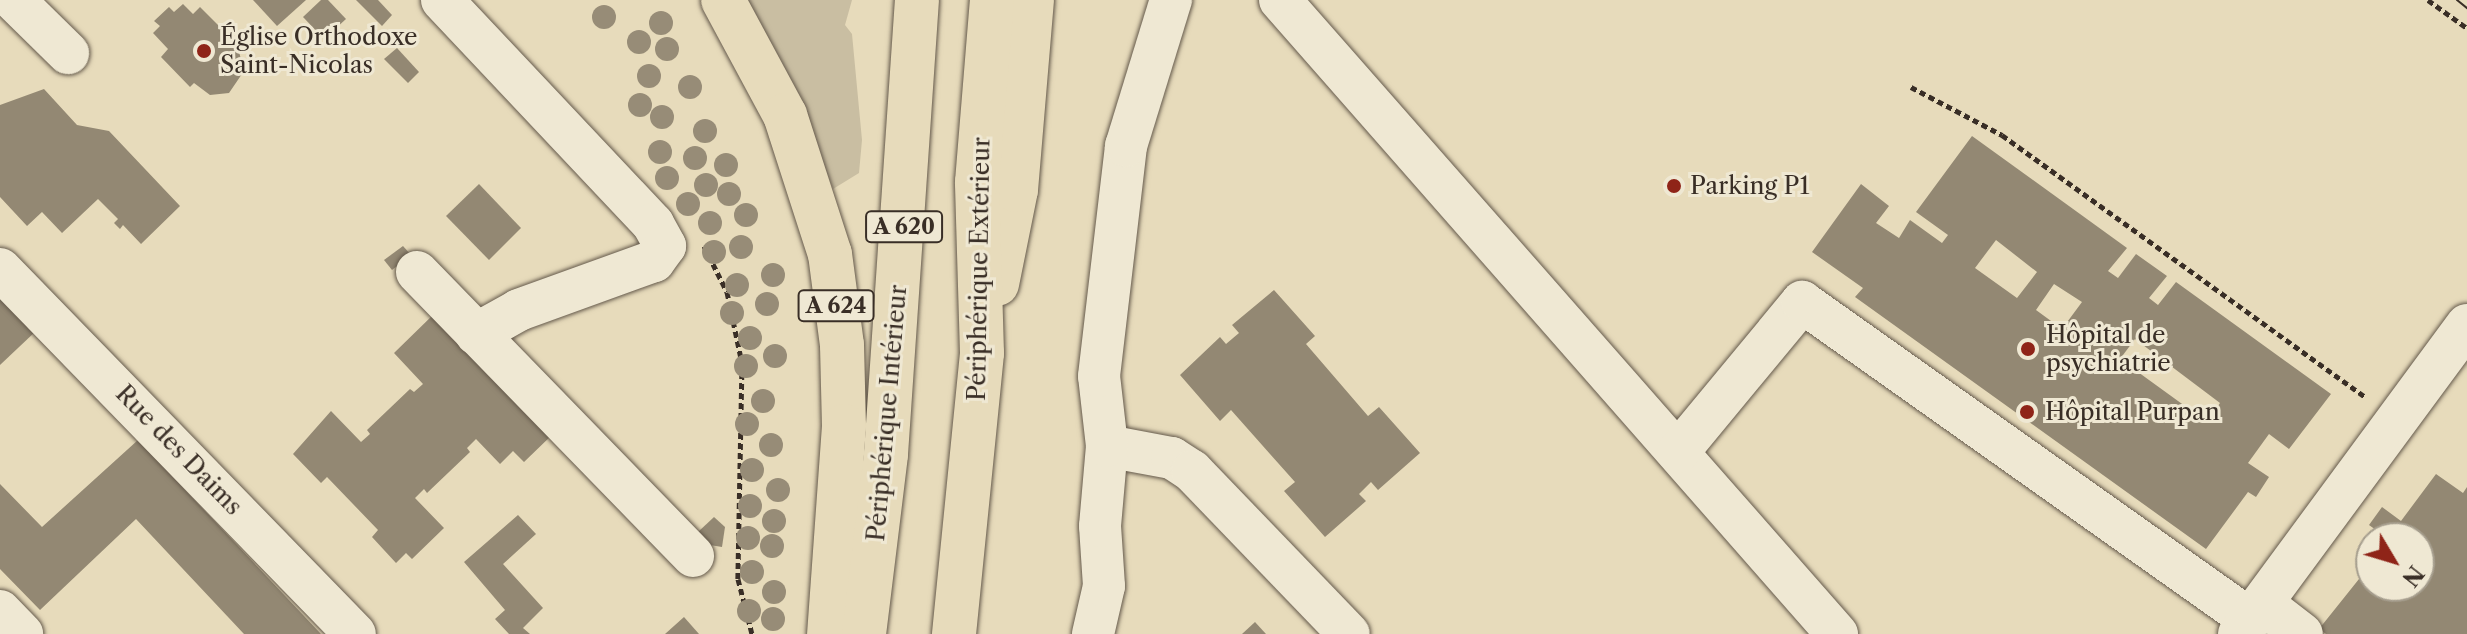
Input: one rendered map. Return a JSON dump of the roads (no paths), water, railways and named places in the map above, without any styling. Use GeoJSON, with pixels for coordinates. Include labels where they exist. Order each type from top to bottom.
{"type":"FeatureCollection","features":[{"type":"Feature","properties":{"kind":"highway","name":"A 624"},"geometry":{"type":"LineString","coordinates":[[723,0],[785,115],[830,254],[842,345],[844,426],[829,634]]}},
{"type":"Feature","properties":{"kind":"highway","name":"Périphérique Intérieur"},"geometry":{"type":"LineString","coordinates":[[864,634],[886,454],[917,0]]}},
{"type":"Feature","properties":{"kind":"highway","name":"Périphérique Extérieur"},"geometry":{"type":"LineString","coordinates":[[954,634],[982,353],[977,182],[992,0]]}},
{"type":"Feature","properties":{"kind":"highway"},"geometry":{"type":"LineString","coordinates":[[982,353],[1016,190],[1032,0]]}},
{"type":"Feature","properties":{"kind":"street"},"geometry":{"type":"LineString","coordinates":[[14,0],[68,53]]}},
{"type":"Feature","properties":{"kind":"street"},"geometry":{"type":"LineString","coordinates":[[442,0],[653,224],[665,246],[654,261],[519,310],[476,334]]}},
{"type":"Feature","properties":{"kind":"street"},"geometry":{"type":"LineString","coordinates":[[1142,0],[1138,36],[1152,62]]}},
{"type":"Feature","properties":{"kind":"street"},"geometry":{"type":"LineString","coordinates":[[1093,634],[1104,586],[1100,526],[1107,446],[1099,376],[1124,161],[1171,0]]}},
{"type":"Feature","properties":{"kind":"street"},"geometry":{"type":"LineString","coordinates":[[1280,0],[1837,634]]}},
{"type":"Feature","properties":{"kind":"street","name":"Rue des Daims"},"geometry":{"type":"LineString","coordinates":[[0,269],[355,634]]}},
{"type":"Feature","properties":{"kind":"street"},"geometry":{"type":"LineString","coordinates":[[417,272],[693,556]]}},
{"type":"Feature","properties":{"kind":"street"},"geometry":{"type":"LineString","coordinates":[[1678,452],[1802,302],[2251,619],[2302,634]]}},
{"type":"Feature","properties":{"kind":"street"},"geometry":{"type":"LineString","coordinates":[[2251,619],[2467,325]]}},
{"type":"Feature","properties":{"kind":"street"},"geometry":{"type":"LineString","coordinates":[[1107,446],[1172,458],[1192,471],[1349,634]]}},
{"type":"Feature","properties":{"kind":"street"},"geometry":{"type":"LineString","coordinates":[[0,611],[22,634]]}},
{"type":"Feature","properties":{"kind":"tram line"},"geometry":{"type":"LineString","coordinates":[[2457,0],[2467,8]]}},
{"type":"Feature","properties":{"kind":"place","name":"Église Orthodoxe Saint-Nicolas"},"geometry":{"type":"Point","coordinates":[204,51]}},
{"type":"Feature","properties":{"kind":"place","name":"Parking P1"},"geometry":{"type":"Point","coordinates":[1674,186]}},
{"type":"Feature","properties":{"kind":"place","name":"Hôpital de psychiatrie"},"geometry":{"type":"Point","coordinates":[2028,349]}},
{"type":"Feature","properties":{"kind":"place","name":"Hôpital Purpan"},"geometry":{"type":"Point","coordinates":[2027,412]}}]}
